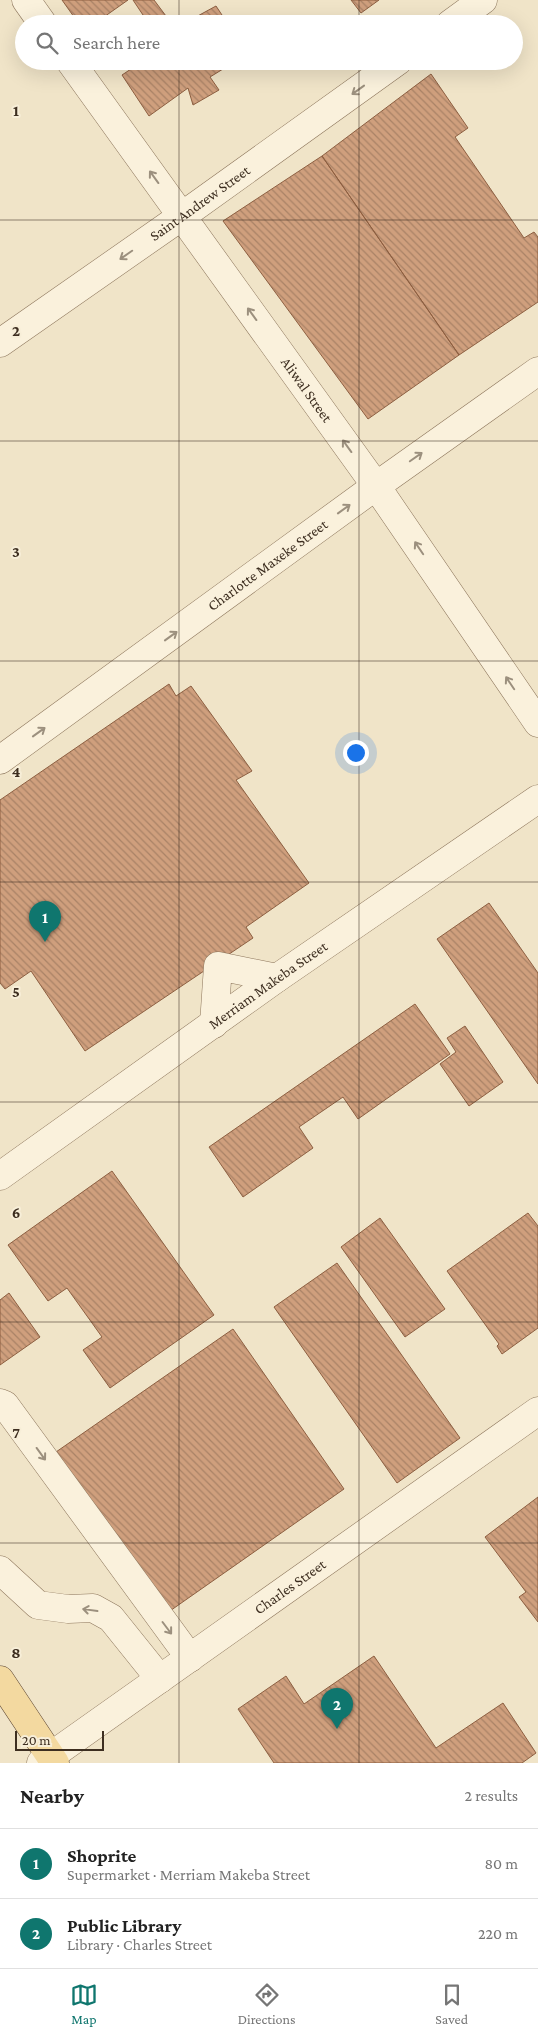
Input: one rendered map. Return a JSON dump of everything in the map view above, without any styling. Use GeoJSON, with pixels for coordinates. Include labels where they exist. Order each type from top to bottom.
{"type":"FeatureCollection","features":[{"type":"Feature","properties":{"kind":"main road"},"geometry":{"type":"LineString","coordinates":[[0,1680],[49,1761]]}},
{"type":"Feature","properties":{"kind":"street"},"geometry":{"type":"LineString","coordinates":[[26,0],[37,15]]}},
{"type":"Feature","properties":{"kind":"street"},"geometry":{"type":"LineString","coordinates":[[462,15],[483,0]]}},
{"type":"Feature","properties":{"kind":"street","name":"Aliwal Street"},"geometry":{"type":"LineString","coordinates":[[77,70],[376,486],[538,723]]}},
{"type":"Feature","properties":{"kind":"street","name":"Saint Andrew Street"},"geometry":{"type":"LineString","coordinates":[[0,343],[182,216],[385,70]]}},
{"type":"Feature","properties":{"kind":"street","name":"Charlotte Maxeke Street"},"geometry":{"type":"LineString","coordinates":[[0,760],[376,486],[538,371]]}},
{"type":"Feature","properties":{"kind":"street","name":"Merriam Makeba Street"},"geometry":{"type":"LineString","coordinates":[[0,1176],[277,978],[538,799]]}},
{"type":"Feature","properties":{"kind":"street"},"geometry":{"type":"LineString","coordinates":[[214,1024],[218,966],[277,978]]}},
{"type":"Feature","properties":{"kind":"street"},"geometry":{"type":"LineString","coordinates":[[0,1403],[5,1405],[190,1658]]}},
{"type":"Feature","properties":{"kind":"street","name":"Charles Street"},"geometry":{"type":"LineString","coordinates":[[49,1761],[160,1679],[538,1411]]}},
{"type":"Feature","properties":{"kind":"street"},"geometry":{"type":"LineString","coordinates":[[0,1570],[38,1605],[68,1609],[93,1608],[111,1618],[160,1679]]}},
{"type":"Feature","properties":{"kind":"street"},"geometry":{"type":"LineString","coordinates":[[116,1624],[147,1601]]}},
{"type":"Feature","properties":{"kind":"building"},"geometry":{"type":"Polygon","coordinates":[[[62,0],[128,0],[107,15],[73,15],[62,0]]]}},
{"type":"Feature","properties":{"kind":"building"},"geometry":{"type":"Polygon","coordinates":[[[133,0],[154,0],[165,15],[143,15],[133,0]]]}},
{"type":"Feature","properties":{"kind":"building"},"geometry":{"type":"Polygon","coordinates":[[[351,0],[379,0],[361,13],[351,0]]]}},
{"type":"Feature","properties":{"kind":"building"},"geometry":{"type":"Polygon","coordinates":[[[216,6],[222,15],[200,15],[216,6]]]}},
{"type":"Feature","properties":{"kind":"building"},"geometry":{"type":"Polygon","coordinates":[[[130,70],[221,70],[210,77],[219,90],[193,105],[188,88],[149,116],[122,75],[130,70]]]}},
{"type":"Feature","properties":{"kind":"building"},"geometry":{"type":"Polygon","coordinates":[[[431,74],[468,128],[455,137],[524,238],[534,232],[538,237],[538,302],[459,355],[322,156],[431,74]]]}},
{"type":"Feature","properties":{"kind":"building"},"geometry":{"type":"Polygon","coordinates":[[[322,156],[459,355],[368,419],[223,221],[322,156]]]}},
{"type":"Feature","properties":{"kind":"building"},"geometry":{"type":"Polygon","coordinates":[[[169,684],[176,696],[191,686],[252,771],[236,780],[309,883],[246,927],[253,938],[85,1051],[31,971],[5,989],[0,983],[0,800],[169,684]]]}},
{"type":"Feature","properties":{"kind":"building"},"geometry":{"type":"Polygon","coordinates":[[[489,903],[538,973],[538,1084],[437,939],[489,903]]]}},
{"type":"Feature","properties":{"kind":"building"},"geometry":{"type":"Polygon","coordinates":[[[415,1004],[450,1054],[358,1119],[343,1097],[299,1127],[313,1148],[243,1197],[209,1147],[415,1004]]]}},
{"type":"Feature","properties":{"kind":"building"},"geometry":{"type":"Polygon","coordinates":[[[465,1026],[503,1082],[469,1106],[440,1064],[456,1052],[447,1038],[465,1026]]]}},
{"type":"Feature","properties":{"kind":"building"},"geometry":{"type":"Polygon","coordinates":[[[112,1171],[214,1315],[110,1388],[83,1350],[102,1337],[67,1288],[48,1301],[8,1245],[112,1171]]]}},
{"type":"Feature","properties":{"kind":"building"},"geometry":{"type":"Polygon","coordinates":[[[528,1213],[538,1226],[538,1328],[502,1354],[497,1346],[499,1344],[447,1271],[528,1213]]]}},
{"type":"Feature","properties":{"kind":"building"},"geometry":{"type":"Polygon","coordinates":[[[380,1218],[445,1309],[405,1337],[341,1247],[380,1218]]]}},
{"type":"Feature","properties":{"kind":"building"},"geometry":{"type":"Polygon","coordinates":[[[337,1263],[460,1438],[397,1483],[274,1307],[337,1263]]]}},
{"type":"Feature","properties":{"kind":"building"},"geometry":{"type":"Polygon","coordinates":[[[9,1293],[40,1337],[0,1365],[0,1300],[9,1293]]]}},
{"type":"Feature","properties":{"kind":"building"},"geometry":{"type":"Polygon","coordinates":[[[233,1329],[344,1489],[167,1613],[56,1452],[233,1329]]]}},
{"type":"Feature","properties":{"kind":"building"},"geometry":{"type":"Polygon","coordinates":[[[538,1497],[538,1622],[519,1597],[526,1592],[485,1537],[538,1497]]]}},
{"type":"Feature","properties":{"kind":"building"},"geometry":{"type":"Polygon","coordinates":[[[374,1656],[436,1748],[503,1703],[536,1753],[522,1763],[274,1763],[238,1709],[286,1676],[304,1704],[374,1656]]]}},
{"type":"Feature","properties":{"kind":"place","name":"Shoprite"},"geometry":{"type":"Point","coordinates":[45,942]}},
{"type":"Feature","properties":{"kind":"place","name":"Public Library"},"geometry":{"type":"Point","coordinates":[337,1729]}}]}
